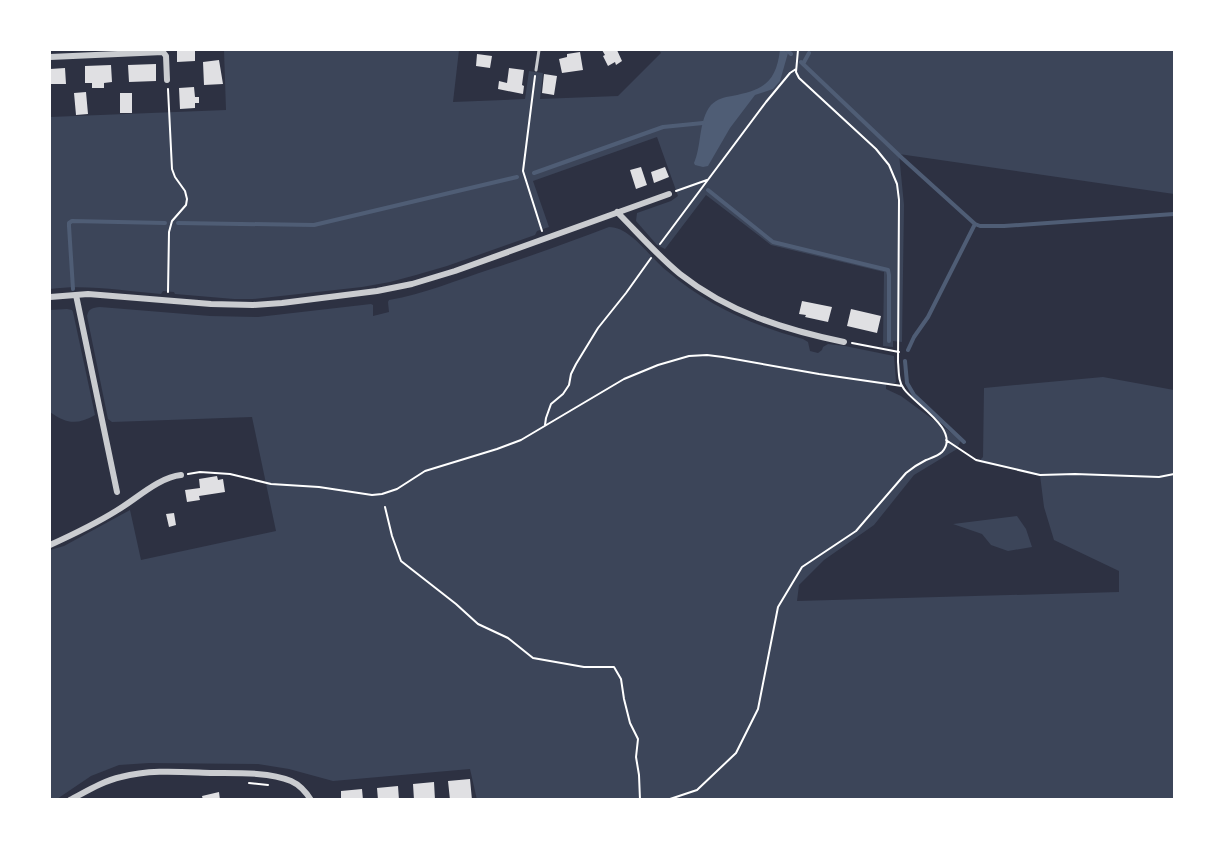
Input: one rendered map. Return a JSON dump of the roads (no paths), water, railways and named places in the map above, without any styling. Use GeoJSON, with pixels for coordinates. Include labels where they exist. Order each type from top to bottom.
{"type":"FeatureCollection","features":[{"type":"Feature","properties":{"kind":"street"},"geometry":{"type":"LineString","coordinates":[[50,57],[163,52],[166,56],[167,80]]}},
{"type":"Feature","properties":{"kind":"street"},"geometry":{"type":"LineString","coordinates":[[50,297],[97,295],[230,305],[282,303],[369,292],[412,284],[455,271],[669,194]]}},
{"type":"Feature","properties":{"kind":"street"},"geometry":{"type":"LineString","coordinates":[[617,212],[657,254],[680,274],[727,305],[771,323],[844,342]]}},
{"type":"Feature","properties":{"kind":"street"},"geometry":{"type":"LineString","coordinates":[[76,295],[117,492]]}},
{"type":"Feature","properties":{"kind":"street"},"geometry":{"type":"LineString","coordinates":[[50,545],[116,512],[159,483],[181,475]]}},
{"type":"Feature","properties":{"kind":"street"},"geometry":{"type":"LineString","coordinates":[[70,800],[99,784],[118,777],[156,772],[273,776],[292,781],[300,786],[312,800]]}},
{"type":"Feature","properties":{"kind":"lane"},"geometry":{"type":"LineString","coordinates":[[536,70],[539,50]]}},
{"type":"Feature","properties":{"kind":"waterway"},"geometry":{"type":"LineString","coordinates":[[787,50],[791,54]]}},
{"type":"Feature","properties":{"kind":"waterway"},"geometry":{"type":"LineString","coordinates":[[801,62],[803,64],[809,53]]}},
{"type":"Feature","properties":{"kind":"waterway"},"geometry":{"type":"LineString","coordinates":[[803,64],[975,224],[1004,226],[1174,214]]}},
{"type":"Feature","properties":{"kind":"waterway"},"geometry":{"type":"LineString","coordinates":[[534,173],[663,127],[703,123]]}},
{"type":"Feature","properties":{"kind":"waterway"},"geometry":{"type":"LineString","coordinates":[[178,223],[314,225],[517,177]]}},
{"type":"Feature","properties":{"kind":"waterway"},"geometry":{"type":"LineString","coordinates":[[708,190],[773,242],[888,270],[889,341]]}},
{"type":"Feature","properties":{"kind":"waterway"},"geometry":{"type":"LineString","coordinates":[[73,289],[69,223],[72,221],[165,223]]}},
{"type":"Feature","properties":{"kind":"waterway"},"geometry":{"type":"LineString","coordinates":[[908,350],[928,317],[975,224]]}},
{"type":"Feature","properties":{"kind":"waterway"},"geometry":{"type":"LineString","coordinates":[[905,361],[907,383],[914,395],[964,442]]}}]}
